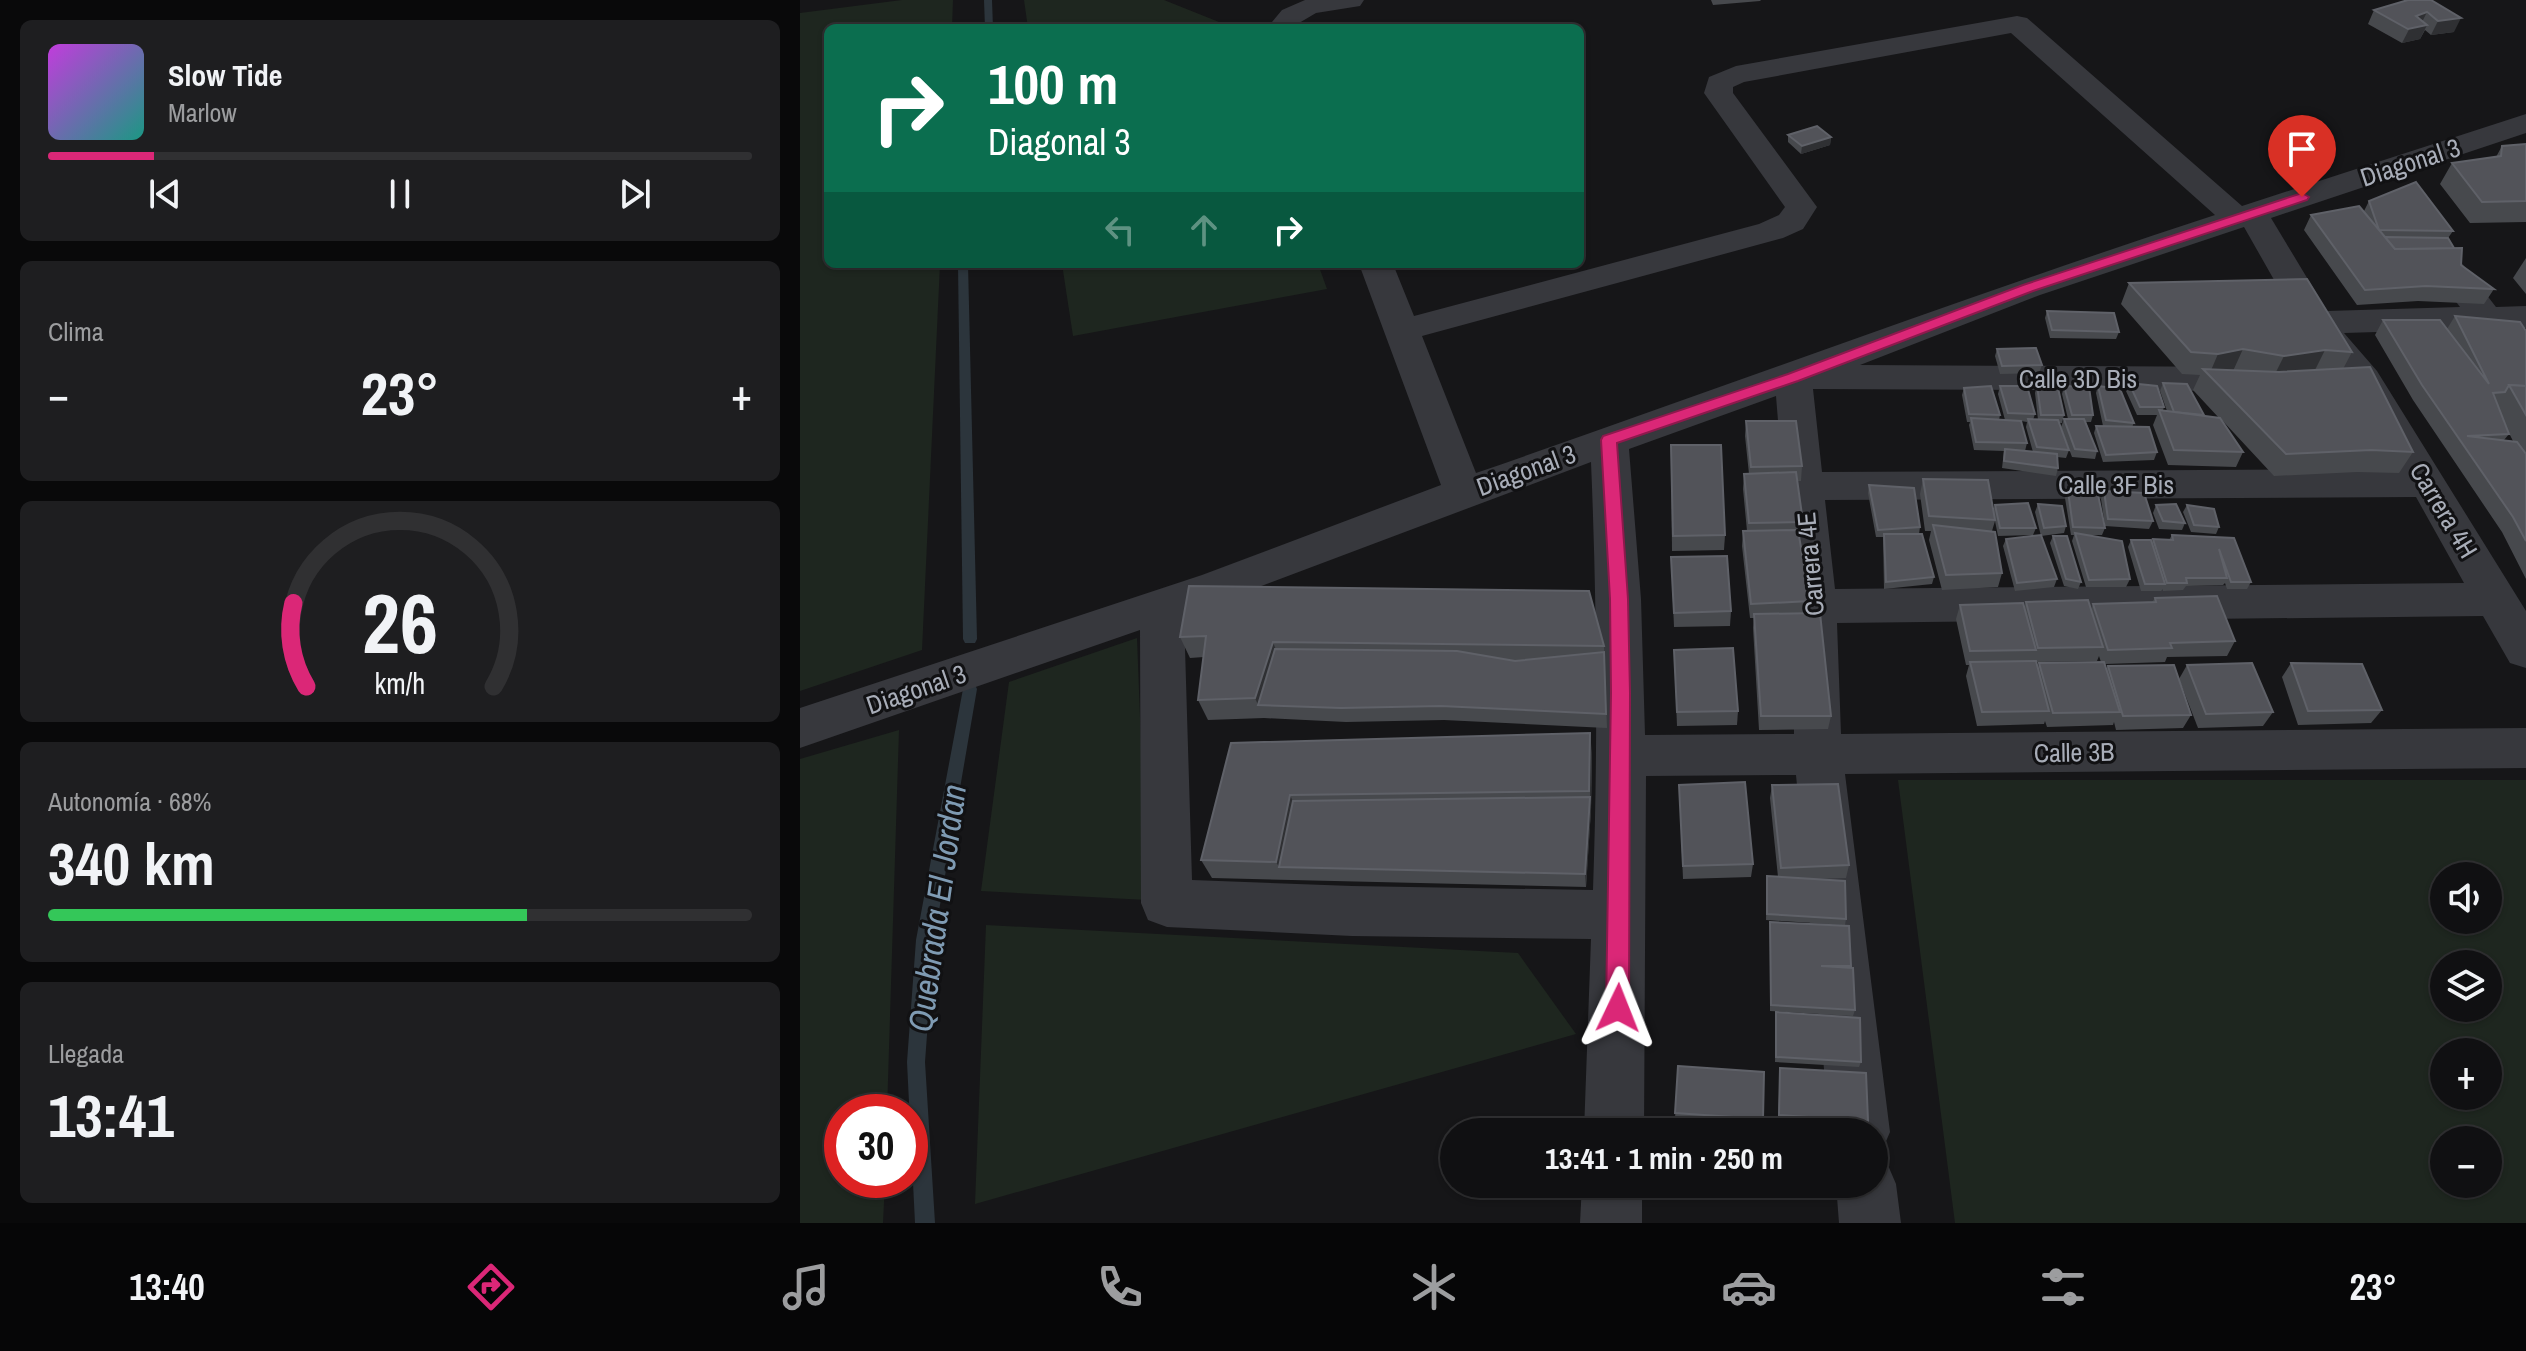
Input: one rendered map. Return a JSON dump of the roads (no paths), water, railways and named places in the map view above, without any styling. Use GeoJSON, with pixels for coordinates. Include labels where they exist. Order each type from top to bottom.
{"type":"FeatureCollection","features":[{"type":"Feature","properties":{"kind":"street"},"geometry":{"type":"LineString","coordinates":[[1285,24],[1290,16],[1301,9],[1351,0]]}},
{"type":"Feature","properties":{"kind":"street","name":"Carrera 4H"},"geometry":{"type":"LineString","coordinates":[[1990,0],[2244,215],[2316,322],[2364,380],[2526,650]]}},
{"type":"Feature","properties":{"kind":"street"},"geometry":{"type":"LineString","coordinates":[[1403,330],[1771,231],[1791,222],[1801,207],[1718,93],[1719,83],[1736,75],[2017,24]]}},
{"type":"Feature","properties":{"kind":"street","name":"Diagonal 3"},"geometry":{"type":"LineString","coordinates":[[800,728],[1217,587],[1464,492],[1793,377],[2028,288],[2244,215],[2386,185],[2526,123]]}},
{"type":"Feature","properties":{"kind":"street"},"geometry":{"type":"LineString","coordinates":[[2422,233],[2526,370]]}},
{"type":"Feature","properties":{"kind":"street"},"geometry":{"type":"LineString","coordinates":[[1378,268],[1464,492]]}},
{"type":"Feature","properties":{"kind":"street"},"geometry":{"type":"LineString","coordinates":[[2316,322],[2526,317]]}},
{"type":"Feature","properties":{"kind":"street","name":"Calle 3D Bis"},"geometry":{"type":"LineString","coordinates":[[1793,377],[2364,380]]}},
{"type":"Feature","properties":{"kind":"street","name":"Carrera 4E"},"geometry":{"type":"LineString","coordinates":[[1793,377],[1815,606],[1818,755],[1858,1118]]}},
{"type":"Feature","properties":{"kind":"street"},"geometry":{"type":"LineString","coordinates":[[1609,440],[1596,598],[1622,756],[1614,1118]]}},
{"type":"Feature","properties":{"kind":"street","name":"Calle 3F Bis"},"geometry":{"type":"LineString","coordinates":[[1803,486],[2428,483]]}},
{"type":"Feature","properties":{"kind":"street"},"geometry":{"type":"LineString","coordinates":[[1217,587],[1325,590]]}},
{"type":"Feature","properties":{"kind":"street"},"geometry":{"type":"LineString","coordinates":[[1815,606],[2496,599]]}},
{"type":"Feature","properties":{"kind":"street"},"geometry":{"type":"LineString","coordinates":[[1162,606],[1167,903],[1352,911],[1621,915]]}},
{"type":"Feature","properties":{"kind":"street","name":"Calle 3B"},"geometry":{"type":"LineString","coordinates":[[1622,756],[2526,748]]}},
{"type":"Feature","properties":{"kind":"street"},"geometry":{"type":"LineString","coordinates":[[1611,1223],[1612,1198]]}},
{"type":"Feature","properties":{"kind":"street"},"geometry":{"type":"LineString","coordinates":[[1867,1198],[1870,1223]]}},
{"type":"Feature","properties":{"kind":"waterway","name":"Quebrada El Jordan"},"geometry":{"type":"LineString","coordinates":[[988,0],[989,24]]}},
{"type":"Feature","properties":{"kind":"waterway","name":"Quebrada El Jordan"},"geometry":{"type":"LineString","coordinates":[[963,268],[970,639]]}},
{"type":"Feature","properties":{"kind":"waterway","name":"Quebrada El Jordan"},"geometry":{"type":"LineString","coordinates":[[925,1223],[916,1062],[925,940],[970,689]]}}]}
